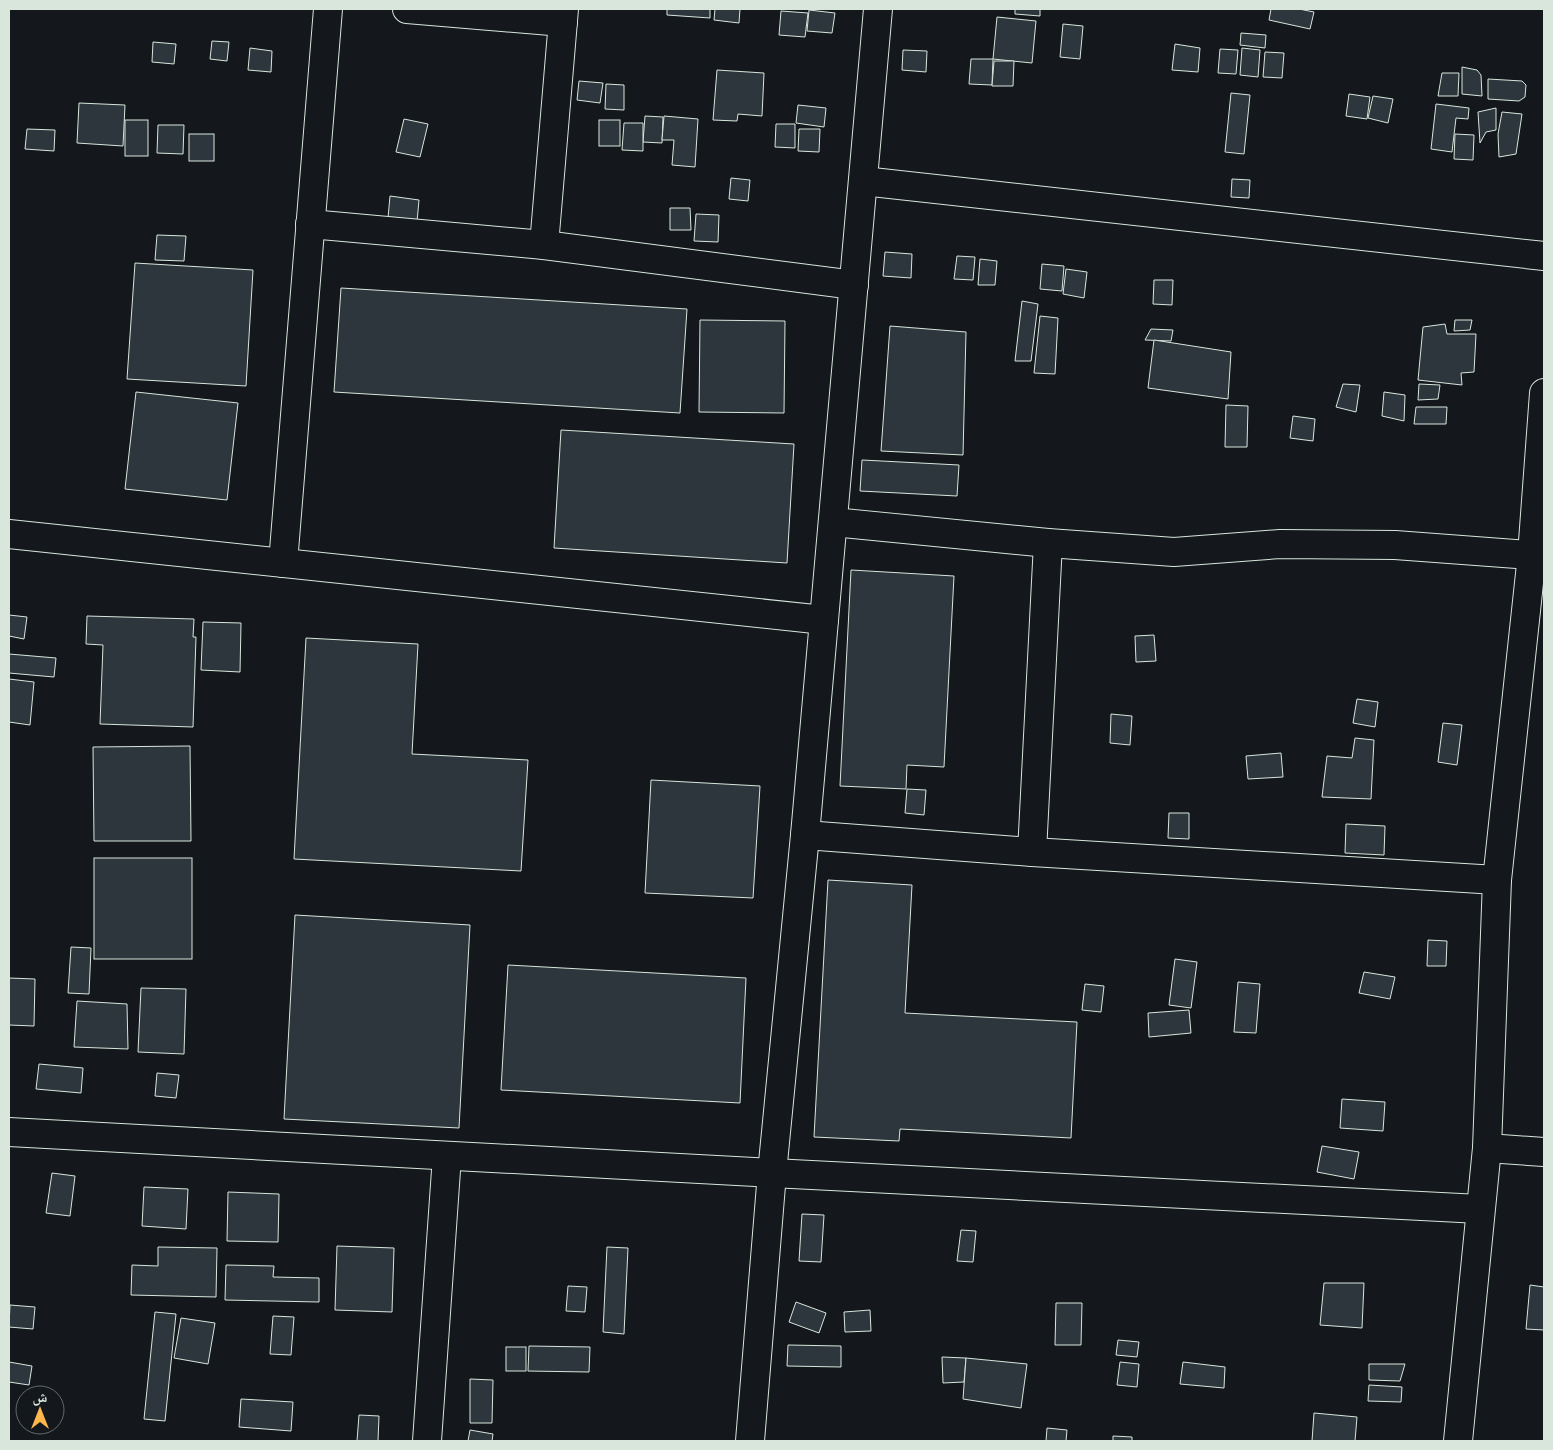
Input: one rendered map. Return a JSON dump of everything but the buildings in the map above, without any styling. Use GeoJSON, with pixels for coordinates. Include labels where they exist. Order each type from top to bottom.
{"type":"FeatureCollection","features":[{"type":"Feature","properties":{"kind":"street"},"geometry":{"type":"LineString","coordinates":[[283,563],[328,9]]}},
{"type":"Feature","properties":{"kind":"street"},"geometry":{"type":"LineString","coordinates":[[407,9],[563,15],[544,244]]}},
{"type":"Feature","properties":{"kind":"street"},"geometry":{"type":"LineString","coordinates":[[750,1441],[772,1173],[805,836],[878,9]]}},
{"type":"Feature","properties":{"kind":"street"},"geometry":{"type":"LineString","coordinates":[[863,181],[1544,256]]}},
{"type":"Feature","properties":{"kind":"street"},"geometry":{"type":"LineString","coordinates":[[310,224],[544,244],[854,285]]}},
{"type":"Feature","properties":{"kind":"street"},"geometry":{"type":"LineString","coordinates":[[1458,1441],[1487,1148],[1497,880],[1538,555],[1544,393]]}},
{"type":"Feature","properties":{"kind":"street"},"geometry":{"type":"LineString","coordinates":[[833,522],[1048,543],[1174,552],[1280,544],[1395,545],[1538,555]]}},
{"type":"Feature","properties":{"kind":"street"},"geometry":{"type":"LineString","coordinates":[[9,534],[824,620]]}},
{"type":"Feature","properties":{"kind":"street"},"geometry":{"type":"LineString","coordinates":[[1032,852],[1048,543]]}},
{"type":"Feature","properties":{"kind":"street"},"geometry":{"type":"LineString","coordinates":[[805,836],[1032,852],[1497,880]]}},
{"type":"Feature","properties":{"kind":"street"},"geometry":{"type":"LineString","coordinates":[[9,1132],[1480,1209]]}},
{"type":"Feature","properties":{"kind":"street"},"geometry":{"type":"LineString","coordinates":[[1487,1148],[1544,1152]]}},
{"type":"Feature","properties":{"kind":"street"},"geometry":{"type":"LineString","coordinates":[[427,1441],[447,1156]]}}]}
